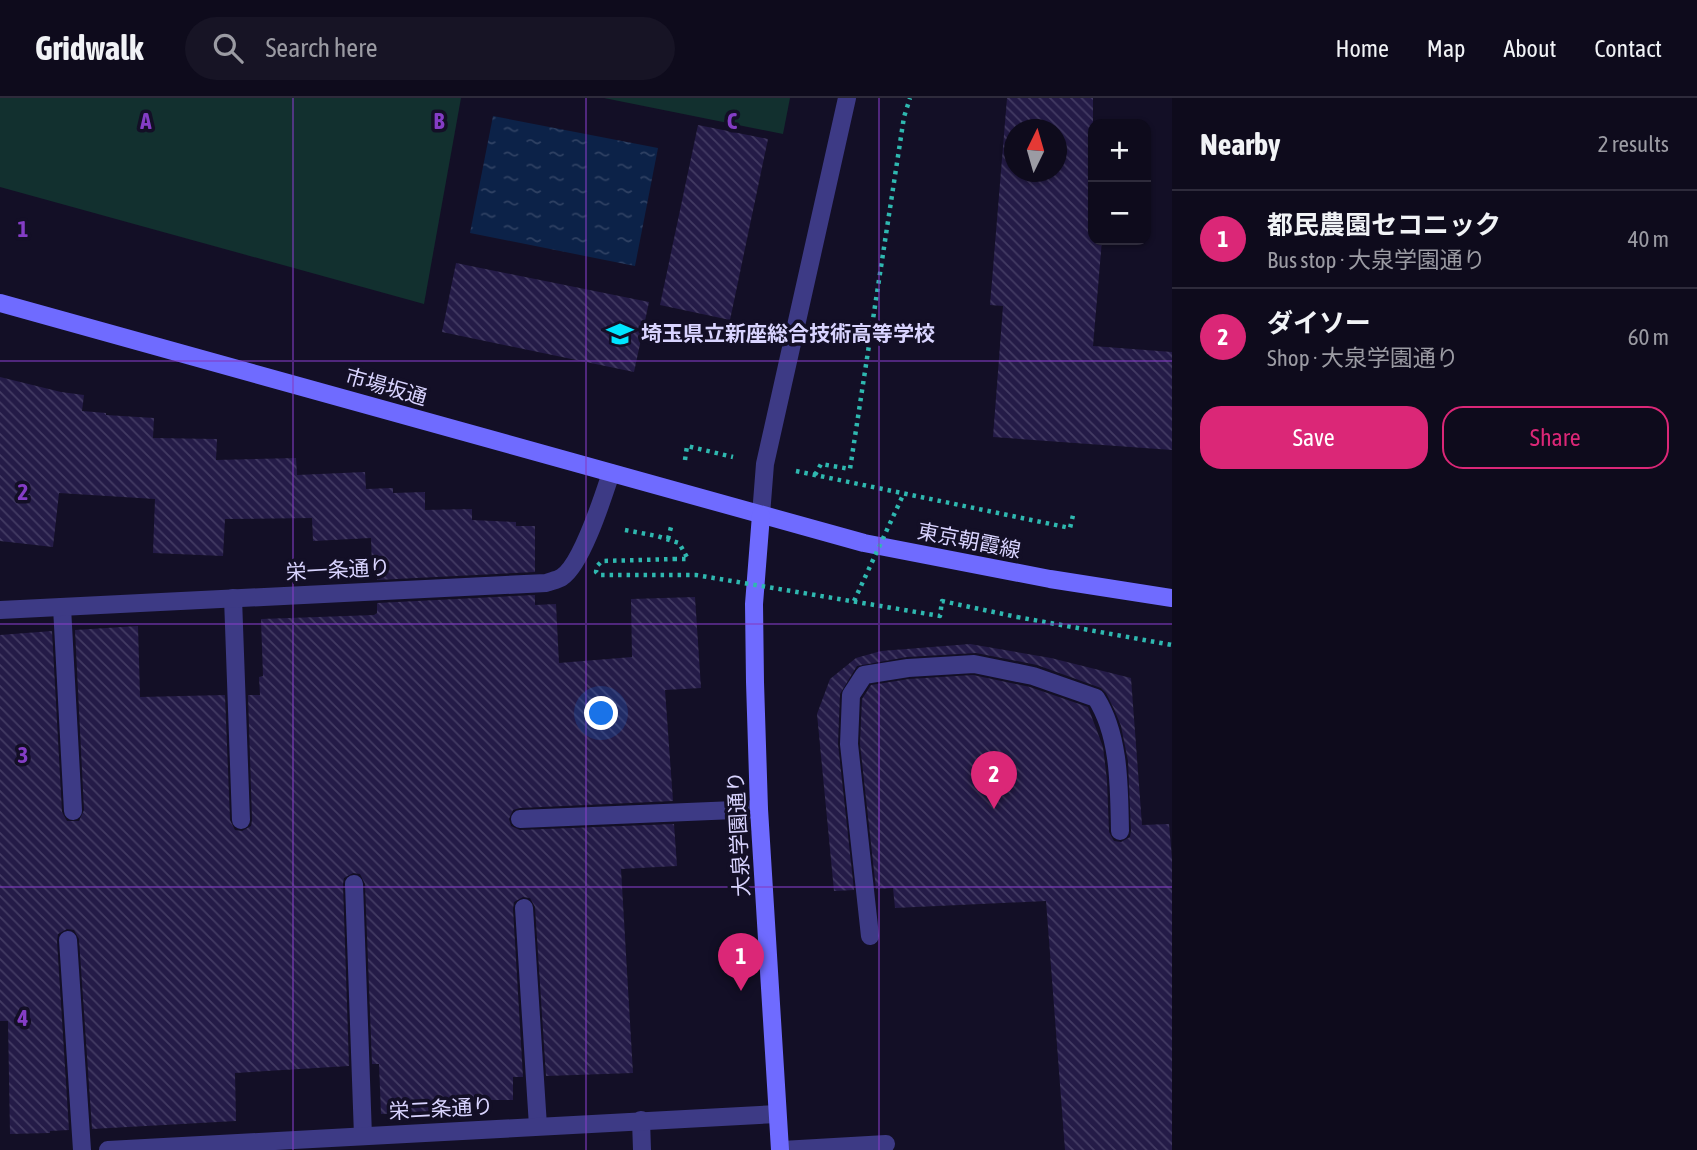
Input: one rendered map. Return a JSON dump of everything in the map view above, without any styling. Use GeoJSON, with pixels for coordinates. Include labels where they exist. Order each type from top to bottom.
{"type":"FeatureCollection","features":[{"type":"Feature","properties":{"kind":"main road","name":"市場坂通"},"geometry":{"type":"LineString","coordinates":[[0,303],[761,514]]}},
{"type":"Feature","properties":{"kind":"main road","name":"東京朝霞線"},"geometry":{"type":"LineString","coordinates":[[761,514],[864,543],[1172,598]]}},
{"type":"Feature","properties":{"kind":"main road","name":"大泉学園通り"},"geometry":{"type":"LineString","coordinates":[[761,514],[754,604],[759,809],[781,1150]]}},
{"type":"Feature","properties":{"kind":"street"},"geometry":{"type":"LineString","coordinates":[[761,514],[765,464],[847,98]]}},
{"type":"Feature","properties":{"kind":"street","name":"栄一条通り"},"geometry":{"type":"LineString","coordinates":[[0,610],[547,583],[563,577],[573,564],[593,524],[611,473]]}},
{"type":"Feature","properties":{"kind":"street"},"geometry":{"type":"LineString","coordinates":[[233,598],[241,820]]}},
{"type":"Feature","properties":{"kind":"street"},"geometry":{"type":"LineString","coordinates":[[62,607],[73,811]]}},
{"type":"Feature","properties":{"kind":"street"},"geometry":{"type":"LineString","coordinates":[[870,936],[849,744],[851,695],[864,675],[908,668],[974,664],[1033,676],[1096,698],[1106,714],[1117,762],[1120,831]]}},
{"type":"Feature","properties":{"kind":"street"},"geometry":{"type":"LineString","coordinates":[[520,819],[759,809]]}},
{"type":"Feature","properties":{"kind":"street"},"geometry":{"type":"LineString","coordinates":[[353,1141],[354,884]]}},
{"type":"Feature","properties":{"kind":"street"},"geometry":{"type":"LineString","coordinates":[[524,908],[538,1126]]}},
{"type":"Feature","properties":{"kind":"street"},"geometry":{"type":"LineString","coordinates":[[68,940],[82,1150]]}},
{"type":"Feature","properties":{"kind":"street","name":"栄二条通り"},"geometry":{"type":"LineString","coordinates":[[108,1150],[415,1141],[538,1126],[777,1114]]}},
{"type":"Feature","properties":{"kind":"street"},"geometry":{"type":"LineString","coordinates":[[640,1120],[642,1150]]}},
{"type":"Feature","properties":{"kind":"street"},"geometry":{"type":"LineString","coordinates":[[781,1150],[886,1144]]}},
{"type":"Feature","properties":{"kind":"path"},"geometry":{"type":"LineString","coordinates":[[815,475],[821,464],[850,469],[904,117],[910,98]]}},
{"type":"Feature","properties":{"kind":"path"},"geometry":{"type":"LineString","coordinates":[[822,476],[1070,528],[1074,511]]}},
{"type":"Feature","properties":{"kind":"path"},"geometry":{"type":"LineString","coordinates":[[854,601],[905,493]]}},
{"type":"Feature","properties":{"kind":"path"},"geometry":{"type":"LineString","coordinates":[[593,524],[679,543],[688,559],[602,561],[597,566],[596,572],[599,575],[696,575],[940,616],[942,601],[1172,645]]}},
{"type":"Feature","properties":{"kind":"green space"},"geometry":{"type":"Polygon","coordinates":[[[0,98],[461,98],[424,304],[0,187],[0,98]]]}},
{"type":"Feature","properties":{"kind":"green space"},"geometry":{"type":"Polygon","coordinates":[[[604,98],[790,98],[783,134],[604,98]]]}},
{"type":"Feature","properties":{"kind":"water"},"geometry":{"type":"Polygon","coordinates":[[[493,116],[658,148],[635,266],[470,233],[493,116]]]}},
{"type":"Feature","properties":{"kind":"building"},"geometry":{"type":"Polygon","coordinates":[[[1007,98],[1093,98],[1093,119],[1088,119],[1088,245],[1102,245],[1093,346],[1172,352],[1172,450],[993,437],[1003,306],[990,305],[1004,135],[1004,182],[1067,182],[1067,119],[1005,119],[1007,98]]]}},
{"type":"Feature","properties":{"kind":"building"},"geometry":{"type":"Polygon","coordinates":[[[698,125],[768,139],[730,320],[660,305],[698,125]]]}},
{"type":"Feature","properties":{"kind":"building"},"geometry":{"type":"Polygon","coordinates":[[[456,263],[649,302],[634,372],[442,332],[456,263]]]}},
{"type":"Feature","properties":{"kind":"building"},"geometry":{"type":"Polygon","coordinates":[[[0,377],[84,395],[82,411],[154,418],[153,438],[217,439],[216,460],[296,458],[297,475],[365,472],[366,489],[393,488],[393,493],[425,492],[425,510],[472,509],[472,520],[516,522],[516,526],[535,526],[535,572],[377,580],[377,567],[372,567],[371,538],[313,541],[312,518],[225,519],[223,556],[153,553],[155,499],[59,493],[53,547],[0,541],[0,377]]]}},
{"type":"Feature","properties":{"kind":"building"},"geometry":{"type":"Polygon","coordinates":[[[535,595],[535,605],[556,604],[559,663],[632,657],[631,599],[695,597],[701,688],[665,690],[673,801],[520,808],[513,810],[509,819],[511,826],[520,830],[674,824],[677,866],[621,869],[633,1073],[546,1076],[535,907],[530,898],[523,897],[514,902],[513,909],[523,1077],[513,1077],[513,1100],[452,1100],[453,1111],[381,1114],[379,1064],[372,1064],[365,884],[360,874],[353,873],[344,878],[343,884],[349,1066],[235,1073],[236,1121],[92,1129],[79,939],[74,930],[67,929],[58,934],[57,941],[69,1130],[10,1134],[8,1021],[0,1021],[0,635],[52,631],[62,812],[67,821],[79,821],[84,810],[75,630],[138,626],[140,697],[225,695],[230,820],[235,830],[242,831],[251,826],[252,820],[248,695],[260,695],[259,677],[263,676],[261,619],[374,615],[377,613],[377,603],[535,595]]]}},
{"type":"Feature","properties":{"kind":"building"},"geometry":{"type":"Polygon","coordinates":[[[970,644],[1051,658],[1131,678],[1142,825],[1169,824],[1172,858],[1172,1150],[1065,1150],[1046,901],[895,908],[893,888],[876,889],[860,744],[862,699],[871,685],[909,679],[973,675],[1030,687],[1088,707],[1103,747],[1109,832],[1114,841],[1121,842],[1130,837],[1131,831],[1128,761],[1121,726],[1101,688],[1037,665],[976,653],[907,657],[857,666],[840,694],[838,744],[854,890],[834,891],[817,714],[830,679],[856,658],[881,651],[970,644]]]}},
{"type":"Feature","properties":{"kind":"place","name":"埼玉県立新座総合技術高等学校"},"geometry":{"type":"Point","coordinates":[620,334]}},
{"type":"Feature","properties":{"kind":"place","name":"ダイソー"},"geometry":{"type":"Point","coordinates":[994,809]}},
{"type":"Feature","properties":{"kind":"place","name":"都民農園セコニック"},"geometry":{"type":"Point","coordinates":[741,991]}}]}
